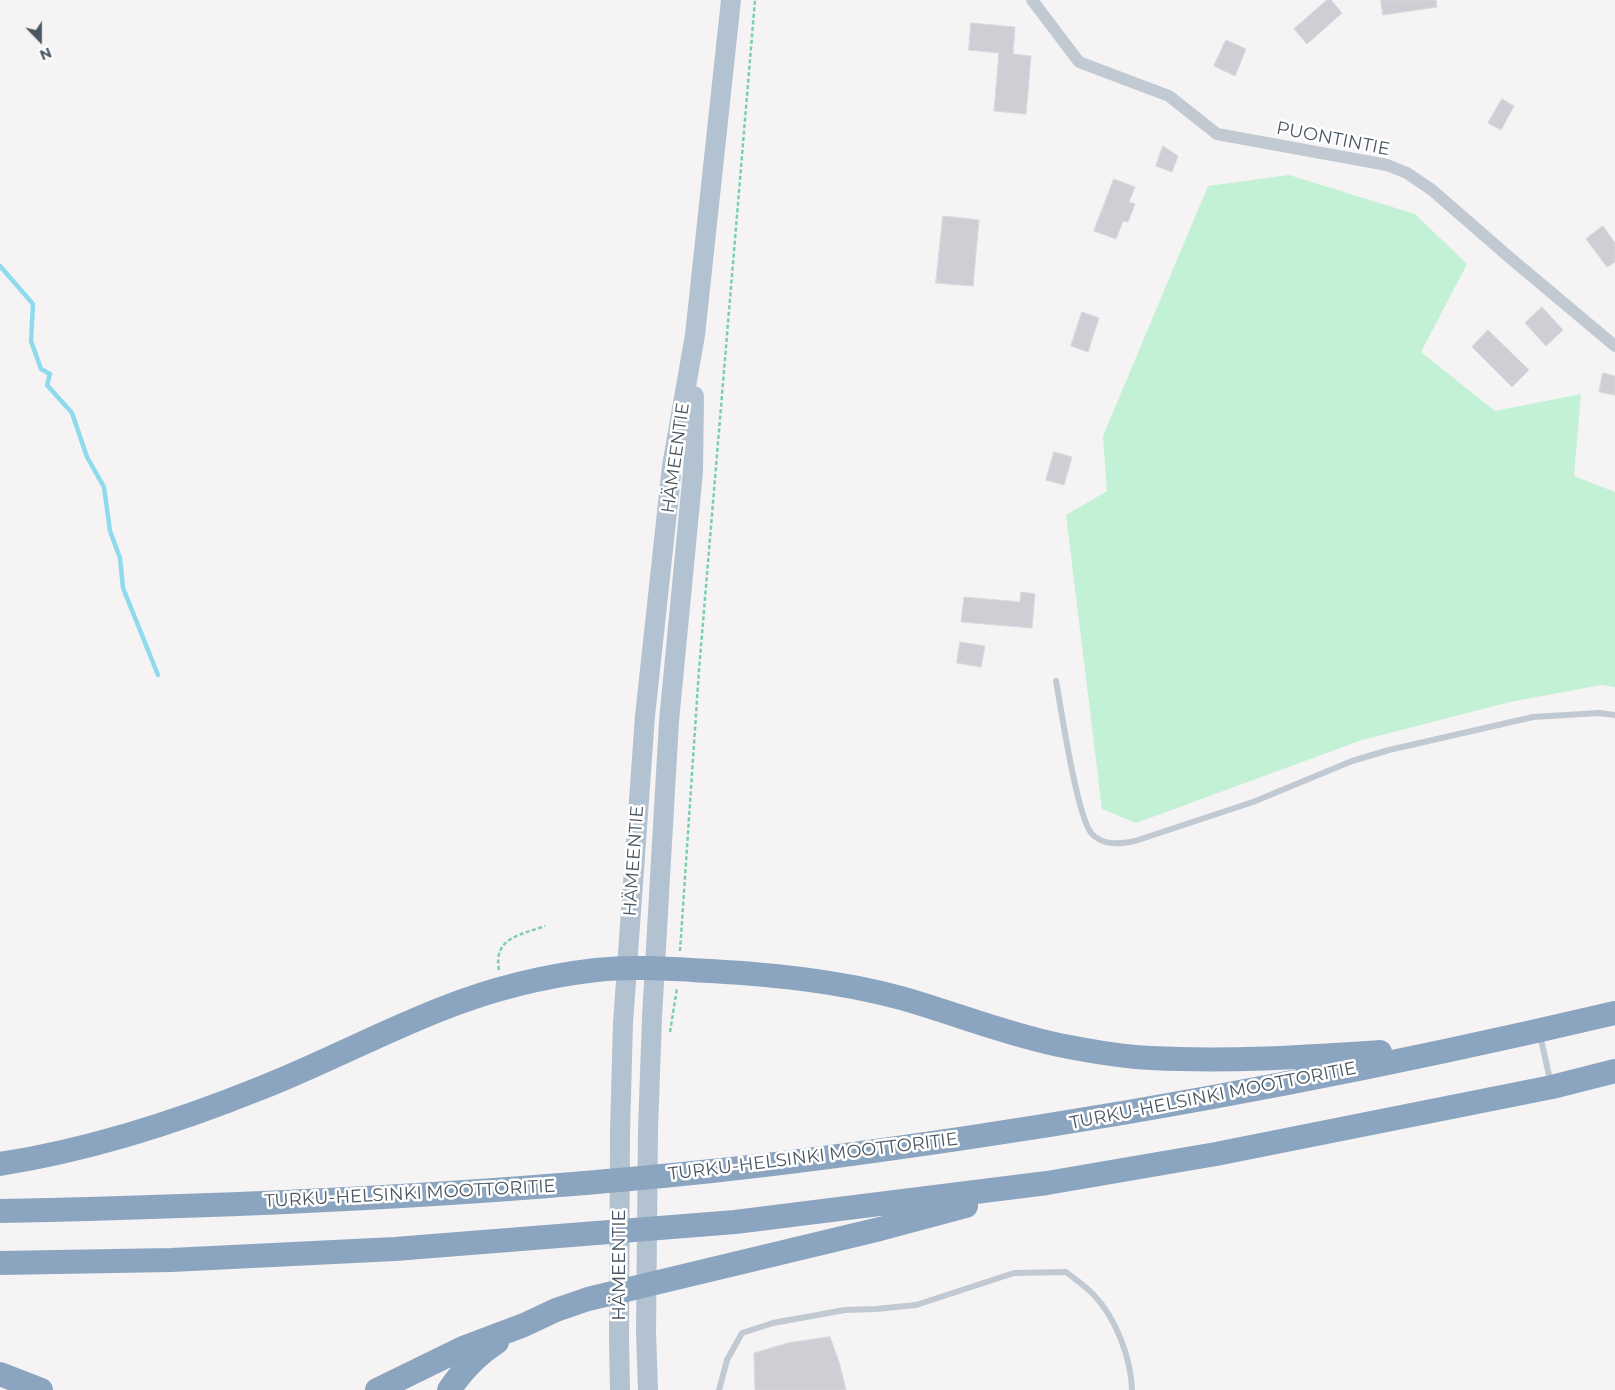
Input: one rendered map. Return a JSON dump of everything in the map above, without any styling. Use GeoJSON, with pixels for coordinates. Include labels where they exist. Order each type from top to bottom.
{"type":"FeatureCollection","features":[{"type":"Feature","properties":{"kind":"highway"},"geometry":{"type":"LineString","coordinates":[[0,1164],[61,1152],[183,1117],[262,1088],[444,1007],[486,993],[548,978],[596,970],[627,968],[680,969],[778,975],[850,985],[906,1000],[1012,1034],[1060,1045],[1148,1058],[1233,1060],[1466,1046]]}},
{"type":"Feature","properties":{"kind":"highway","name":"TURKU-HELSINKI MOOTTORITIE"},"geometry":{"type":"LineString","coordinates":[[0,1211],[166,1208],[522,1189],[715,1171],[892,1149],[1107,1117],[1297,1082],[1615,1013]]}},
{"type":"Feature","properties":{"kind":"highway"},"geometry":{"type":"LineString","coordinates":[[0,1263],[171,1260],[395,1250],[735,1222],[1047,1184],[1216,1154],[1552,1087],[1615,1071]]}},
{"type":"Feature","properties":{"kind":"highway"},"geometry":{"type":"LineString","coordinates":[[450,1390],[483,1352],[524,1326],[556,1310],[716,1267],[880,1229],[1047,1184]]}},
{"type":"Feature","properties":{"kind":"highway"},"geometry":{"type":"LineString","coordinates":[[377,1390],[463,1348],[524,1326]]}},
{"type":"Feature","properties":{"kind":"highway"},"geometry":{"type":"LineString","coordinates":[[0,1374],[41,1390]]}},
{"type":"Feature","properties":{"kind":"main road","name":"HÄMEENTIE"},"geometry":{"type":"LineString","coordinates":[[620,1390],[620,1132],[627,968],[645,716],[672,466],[695,335],[731,0]]}},
{"type":"Feature","properties":{"kind":"main road","name":"HÄMEENTIE"},"geometry":{"type":"LineString","coordinates":[[648,1390],[646,1333],[648,1130],[654,968],[669,721],[693,471],[695,335]]}},
{"type":"Feature","properties":{"kind":"street","name":"PUONTINTIE"},"geometry":{"type":"LineString","coordinates":[[1032,0],[1080,62],[1169,96],[1217,134],[1387,165],[1408,173],[1432,190],[1509,258],[1615,346]]}},
{"type":"Feature","properties":{"kind":"lane"},"geometry":{"type":"LineString","coordinates":[[1056,681],[1075,781],[1086,825],[1090,832],[1098,839],[1120,844],[1253,802],[1352,762],[1389,750],[1532,717],[1599,713],[1615,715]]}},
{"type":"Feature","properties":{"kind":"lane"},"geometry":{"type":"LineString","coordinates":[[1540,1030],[1552,1087]]}},
{"type":"Feature","properties":{"kind":"lane"},"geometry":{"type":"LineString","coordinates":[[719,1390],[727,1360],[742,1333],[773,1323],[845,1310],[876,1310],[916,1305],[1014,1273],[1066,1272],[1094,1294],[1117,1328],[1132,1378],[1132,1390]]}},
{"type":"Feature","properties":{"kind":"path"},"geometry":{"type":"LineString","coordinates":[[680,969],[700,660],[755,0]]}},
{"type":"Feature","properties":{"kind":"path"},"geometry":{"type":"LineString","coordinates":[[500,976],[498,958],[501,946],[509,940],[545,926]]}},
{"type":"Feature","properties":{"kind":"green space"},"geometry":{"type":"Polygon","coordinates":[[[1289,175],[1415,214],[1467,264],[1421,352],[1495,411],[1581,394],[1574,476],[1615,492],[1615,687],[1601,685],[1510,702],[1362,740],[1136,823],[1102,809],[1066,515],[1107,491],[1103,436],[1208,186],[1289,175]]]}},
{"type":"Feature","properties":{"kind":"building"},"geometry":{"type":"Polygon","coordinates":[[[1327,0],[1331,0],[1342,13],[1307,44],[1294,29],[1327,0]]]}},
{"type":"Feature","properties":{"kind":"building"},"geometry":{"type":"Polygon","coordinates":[[[1381,0],[1436,0],[1437,7],[1383,15],[1381,0]]]}},
{"type":"Feature","properties":{"kind":"building"},"geometry":{"type":"Polygon","coordinates":[[[971,23],[1015,27],[1013,54],[1031,56],[1026,114],[994,111],[999,53],[969,50],[971,23]]]}},
{"type":"Feature","properties":{"kind":"building"},"geometry":{"type":"Polygon","coordinates":[[[1226,40],[1246,49],[1235,76],[1214,66],[1226,40]]]}},
{"type":"Feature","properties":{"kind":"building"},"geometry":{"type":"Polygon","coordinates":[[[1502,99],[1514,106],[1501,130],[1488,123],[1502,99]]]}},
{"type":"Feature","properties":{"kind":"building"},"geometry":{"type":"Polygon","coordinates":[[[1163,146],[1178,156],[1172,172],[1156,166],[1163,146]]]}},
{"type":"Feature","properties":{"kind":"building"},"geometry":{"type":"Polygon","coordinates":[[[1114,179],[1135,187],[1129,202],[1135,204],[1128,222],[1123,221],[1116,239],[1094,231],[1114,179]]]}},
{"type":"Feature","properties":{"kind":"building"},"geometry":{"type":"Polygon","coordinates":[[[943,216],[979,220],[973,286],[936,283],[943,216]]]}},
{"type":"Feature","properties":{"kind":"building"},"geometry":{"type":"Polygon","coordinates":[[[1603,226],[1615,243],[1615,262],[1607,267],[1586,239],[1603,226]]]}},
{"type":"Feature","properties":{"kind":"building"},"geometry":{"type":"Polygon","coordinates":[[[1542,307],[1563,330],[1546,346],[1525,323],[1542,307]]]}},
{"type":"Feature","properties":{"kind":"building"},"geometry":{"type":"Polygon","coordinates":[[[1082,312],[1099,318],[1088,352],[1071,346],[1082,312]]]}},
{"type":"Feature","properties":{"kind":"building"},"geometry":{"type":"Polygon","coordinates":[[[1488,330],[1529,370],[1512,387],[1472,347],[1488,330]]]}},
{"type":"Feature","properties":{"kind":"building"},"geometry":{"type":"Polygon","coordinates":[[[1603,373],[1615,376],[1615,395],[1599,392],[1603,373]]]}},
{"type":"Feature","properties":{"kind":"building"},"geometry":{"type":"Polygon","coordinates":[[[1054,452],[1072,457],[1064,485],[1046,480],[1054,452]]]}},
{"type":"Feature","properties":{"kind":"building"},"geometry":{"type":"Polygon","coordinates":[[[1021,592],[1035,594],[1032,628],[961,622],[964,597],[1020,602],[1021,592]]]}},
{"type":"Feature","properties":{"kind":"building"},"geometry":{"type":"Polygon","coordinates":[[[960,642],[985,646],[981,667],[957,663],[960,642]]]}},
{"type":"Feature","properties":{"kind":"building"},"geometry":{"type":"Polygon","coordinates":[[[830,1337],[846,1390],[755,1390],[754,1353],[788,1343],[830,1337]]]}},
{"type":"Feature","properties":{"kind":"waterway"},"geometry":{"type":"LineString","coordinates":[[0,266],[33,304],[31,341],[41,369],[50,374],[47,385],[72,413],[87,457],[104,487],[110,531],[120,558],[123,588],[158,675]]}}]}
